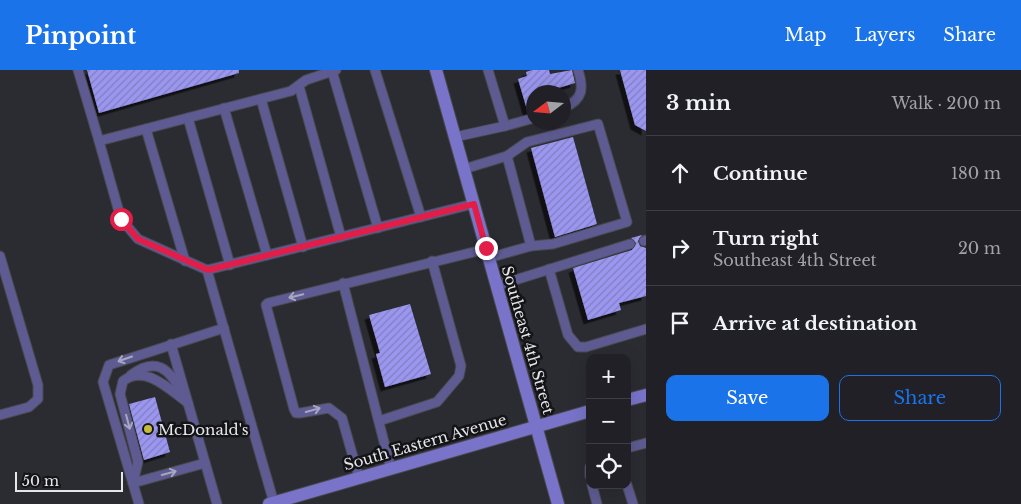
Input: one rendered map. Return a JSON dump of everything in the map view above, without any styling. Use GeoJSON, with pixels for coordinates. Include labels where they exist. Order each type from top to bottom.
{"type":"FeatureCollection","features":[{"type":"Feature","properties":{"kind":"main road","name":"Southeast 4th Street"},"geometry":{"type":"LineString","coordinates":[[438,71],[487,254],[558,504]]}},
{"type":"Feature","properties":{"kind":"main road"},"geometry":{"type":"LineString","coordinates":[[631,399],[646,395]]}},
{"type":"Feature","properties":{"kind":"main road","name":"South Eastern Avenue"},"geometry":{"type":"LineString","coordinates":[[272,503],[586,412]]}},
{"type":"Feature","properties":{"kind":"lane"},"geometry":{"type":"LineString","coordinates":[[78,70],[121,219],[138,239],[208,270],[474,204]]}},
{"type":"Feature","properties":{"kind":"lane"},"geometry":{"type":"LineString","coordinates":[[375,70],[421,217]]}},
{"type":"Feature","properties":{"kind":"lane"},"geometry":{"type":"LineString","coordinates":[[488,70],[505,126]]}},
{"type":"Feature","properties":{"kind":"lane"},"geometry":{"type":"LineString","coordinates":[[571,104],[582,93],[583,86],[578,70]]}},
{"type":"Feature","properties":{"kind":"lane"},"geometry":{"type":"LineString","coordinates":[[99,141],[291,91],[306,80],[334,71],[378,228]]}},
{"type":"Feature","properties":{"kind":"lane"},"geometry":{"type":"LineString","coordinates":[[299,86],[341,237]]}},
{"type":"Feature","properties":{"kind":"lane"},"geometry":{"type":"LineString","coordinates":[[261,99],[303,247]]}},
{"type":"Feature","properties":{"kind":"lane"},"geometry":{"type":"LineString","coordinates":[[224,108],[267,256]]}},
{"type":"Feature","properties":{"kind":"lane"},"geometry":{"type":"LineString","coordinates":[[188,118],[230,265]]}},
{"type":"Feature","properties":{"kind":"lane"},"geometry":{"type":"LineString","coordinates":[[455,137],[526,120]]}},
{"type":"Feature","properties":{"kind":"lane"},"geometry":{"type":"LineString","coordinates":[[359,478],[342,418],[329,408],[296,413],[265,308],[268,303],[432,261],[553,244],[627,222],[598,124],[527,142],[507,156],[464,169]]}},
{"type":"Feature","properties":{"kind":"lane"},"geometry":{"type":"LineString","coordinates":[[146,129],[185,260]]}},
{"type":"Feature","properties":{"kind":"lane"},"geometry":{"type":"LineString","coordinates":[[507,156],[531,246]]}},
{"type":"Feature","properties":{"kind":"lane"},"geometry":{"type":"LineString","coordinates":[[496,286],[630,244]]}},
{"type":"Feature","properties":{"kind":"lane"},"geometry":{"type":"LineString","coordinates":[[0,256],[38,385],[38,399],[29,407],[0,415]]}},
{"type":"Feature","properties":{"kind":"lane"},"geometry":{"type":"LineString","coordinates":[[379,421],[432,406],[459,376],[460,366],[432,261]]}},
{"type":"Feature","properties":{"kind":"lane"},"geometry":{"type":"LineString","coordinates":[[549,269],[568,336],[578,347],[586,348],[646,329]]}},
{"type":"Feature","properties":{"kind":"lane"},"geometry":{"type":"LineString","coordinates":[[208,270],[272,503]]}},
{"type":"Feature","properties":{"kind":"lane"},"geometry":{"type":"LineString","coordinates":[[343,283],[391,469]]}},
{"type":"Feature","properties":{"kind":"lane"},"geometry":{"type":"LineString","coordinates":[[139,504],[103,382],[109,365],[224,328]]}},
{"type":"Feature","properties":{"kind":"lane"},"geometry":{"type":"LineString","coordinates":[[171,344],[217,504]]}},
{"type":"Feature","properties":{"kind":"lane"},"geometry":{"type":"LineString","coordinates":[[133,483],[138,462],[120,394],[123,381],[141,367],[152,365],[164,368],[173,378],[188,403]]}},
{"type":"Feature","properties":{"kind":"lane"},"geometry":{"type":"LineString","coordinates":[[131,375],[143,374],[165,386],[188,403]]}},
{"type":"Feature","properties":{"kind":"lane"},"geometry":{"type":"LineString","coordinates":[[631,447],[646,443]]}},
{"type":"Feature","properties":{"kind":"lane"},"geometry":{"type":"LineString","coordinates":[[133,483],[206,463]]}},
{"type":"Feature","properties":{"kind":"lane"},"geometry":{"type":"LineString","coordinates":[[593,489],[598,504]]}},
{"type":"Feature","properties":{"kind":"lane"},"geometry":{"type":"LineString","coordinates":[[628,489],[633,504]]}},
{"type":"Feature","properties":{"kind":"building"},"geometry":{"type":"Polygon","coordinates":[[[87,70],[239,70],[239,73],[99,113],[87,70]]]}},
{"type":"Feature","properties":{"kind":"building"},"geometry":{"type":"Polygon","coordinates":[[[549,70],[550,74],[572,70],[575,83],[568,85],[526,85],[526,106],[518,79],[527,76],[526,72],[549,70]]]}},
{"type":"Feature","properties":{"kind":"building"},"geometry":{"type":"Polygon","coordinates":[[[620,70],[646,70],[646,131],[635,125],[620,70]]]}},
{"type":"Feature","properties":{"kind":"building"},"geometry":{"type":"Polygon","coordinates":[[[573,137],[597,224],[555,237],[531,148],[573,137]]]}},
{"type":"Feature","properties":{"kind":"building"},"geometry":{"type":"Polygon","coordinates":[[[642,235],[638,241],[640,246],[646,248],[646,296],[619,303],[621,310],[588,320],[573,268],[632,250],[636,243],[631,238],[642,235]]]}},
{"type":"Feature","properties":{"kind":"building"},"geometry":{"type":"Polygon","coordinates":[[[410,304],[431,374],[385,387],[376,354],[380,353],[369,315],[410,304]]]}},
{"type":"Feature","properties":{"kind":"building","name":"McDonald's"},"geometry":{"type":"Polygon","coordinates":[[[155,397],[170,452],[144,460],[129,404],[155,397]]]}},
{"type":"Feature","properties":{"kind":"place","name":"McDonald's"},"geometry":{"type":"Point","coordinates":[148,429]}},
{"type":"Feature","properties":{"kind":"route"},"geometry":{"type":"LineString","coordinates":[[121,219],[138,239],[208,270],[474,204],[486,248]]}}]}
